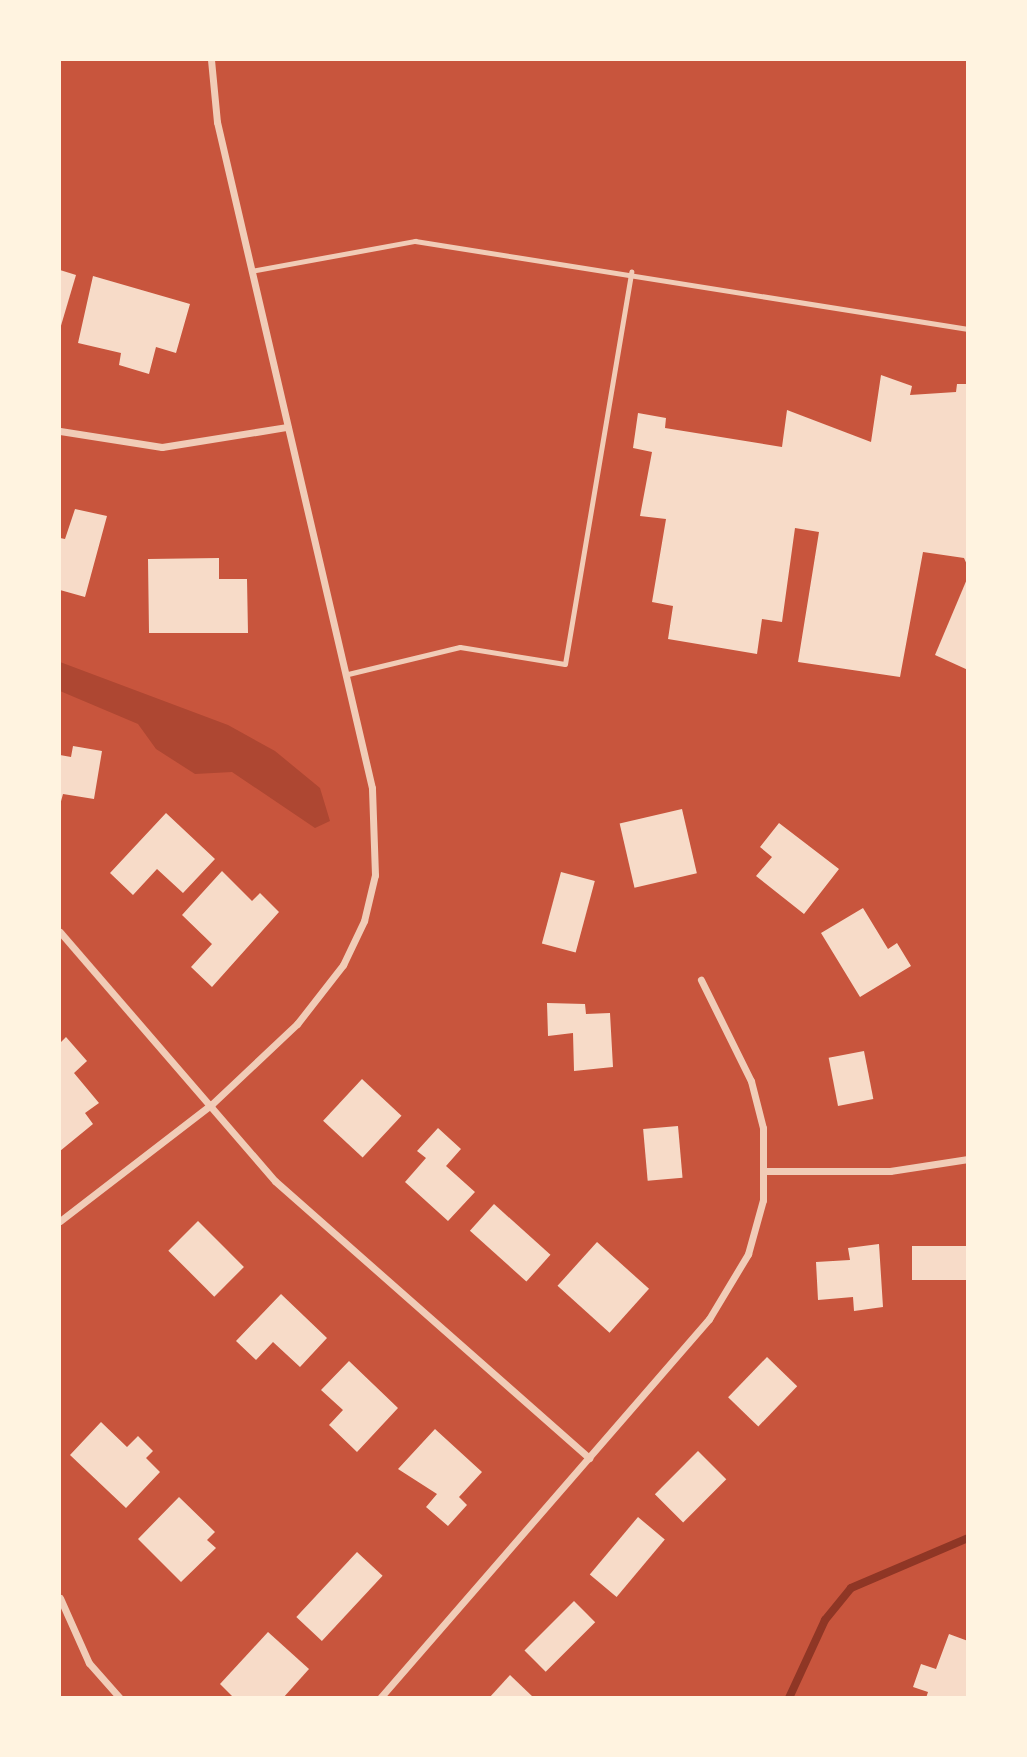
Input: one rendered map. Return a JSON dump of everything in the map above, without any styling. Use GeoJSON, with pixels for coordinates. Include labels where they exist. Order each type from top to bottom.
{"type":"FeatureCollection","features":[{"type":"Feature","properties":{"kind":"street"},"geometry":{"type":"LineString","coordinates":[[60,1221],[212,1104],[316,1002],[364,921],[376,838],[348,674],[287,427],[217,122],[211,60]]}},
{"type":"Feature","properties":{"kind":"street"},"geometry":{"type":"LineString","coordinates":[[60,431],[162,447],[287,427]]}},
{"type":"Feature","properties":{"kind":"street"},"geometry":{"type":"LineString","coordinates":[[60,932],[329,1234],[589,1458]]}},
{"type":"Feature","properties":{"kind":"street"},"geometry":{"type":"LineString","coordinates":[[380,1698],[589,1458],[723,1298],[757,1227],[766,1171],[751,1081],[701,981]]}},
{"type":"Feature","properties":{"kind":"street"},"geometry":{"type":"LineString","coordinates":[[766,1171],[890,1171],[968,1160]]}},
{"type":"Feature","properties":{"kind":"street"},"geometry":{"type":"LineString","coordinates":[[60,1598],[89,1663],[120,1698]]}},
{"type":"Feature","properties":{"kind":"lane"},"geometry":{"type":"LineString","coordinates":[[251,271],[415,242],[631,272],[968,329]]}},
{"type":"Feature","properties":{"kind":"lane"},"geometry":{"type":"LineString","coordinates":[[348,674],[460,647],[565,664],[631,272]]}},
{"type":"Feature","properties":{"kind":"shaded area"},"geometry":{"type":"Polygon","coordinates":[[[60,662],[228,725],[275,751],[320,788],[330,821],[315,828],[232,772],[195,774],[156,749],[138,724],[60,691],[60,662]]]}},
{"type":"Feature","properties":{"kind":"building"},"geometry":{"type":"Polygon","coordinates":[[[60,270],[76,275],[60,329],[60,270]]]}},
{"type":"Feature","properties":{"kind":"building"},"geometry":{"type":"Polygon","coordinates":[[[93,276],[190,304],[176,353],[156,347],[149,374],[119,365],[121,353],[78,343],[93,276]]]}},
{"type":"Feature","properties":{"kind":"building"},"geometry":{"type":"Polygon","coordinates":[[[881,375],[912,386],[910,395],[956,392],[957,384],[968,384],[968,567],[964,558],[923,552],[900,677],[798,662],[819,532],[795,528],[782,622],[762,619],[757,654],[668,639],[673,606],[652,602],[666,519],[640,516],[652,452],[633,448],[638,413],[666,418],[665,428],[782,447],[787,410],[871,442],[881,375]]]}},
{"type":"Feature","properties":{"kind":"building"},"geometry":{"type":"Polygon","coordinates":[[[75,509],[107,516],[85,597],[60,590],[60,538],[65,539],[75,509]]]}},
{"type":"Feature","properties":{"kind":"building"},"geometry":{"type":"Polygon","coordinates":[[[219,558],[219,579],[247,579],[248,633],[149,633],[148,559],[219,558]]]}},
{"type":"Feature","properties":{"kind":"building"},"geometry":{"type":"Polygon","coordinates":[[[968,579],[968,670],[935,655],[968,579]]]}},
{"type":"Feature","properties":{"kind":"building"},"geometry":{"type":"Polygon","coordinates":[[[73,746],[102,751],[94,799],[63,794],[60,805],[60,755],[71,757],[73,746]]]}},
{"type":"Feature","properties":{"kind":"building"},"geometry":{"type":"Polygon","coordinates":[[[682,809],[697,873],[634,888],[620,823],[682,809]]]}},
{"type":"Feature","properties":{"kind":"building"},"geometry":{"type":"Polygon","coordinates":[[[166,813],[215,859],[183,893],[157,869],[133,895],[110,873],[166,813]]]}},
{"type":"Feature","properties":{"kind":"building"},"geometry":{"type":"Polygon","coordinates":[[[779,823],[839,869],[804,914],[756,876],[772,857],[760,847],[779,823]]]}},
{"type":"Feature","properties":{"kind":"building"},"geometry":{"type":"Polygon","coordinates":[[[222,871],[252,901],[260,893],[279,912],[212,987],[191,967],[212,944],[182,915],[222,871]]]}},
{"type":"Feature","properties":{"kind":"building"},"geometry":{"type":"Polygon","coordinates":[[[561,872],[595,881],[576,953],[542,943],[561,872]]]}},
{"type":"Feature","properties":{"kind":"building"},"geometry":{"type":"Polygon","coordinates":[[[863,908],[888,949],[897,943],[911,966],[860,997],[821,933],[863,908]]]}},
{"type":"Feature","properties":{"kind":"building"},"geometry":{"type":"Polygon","coordinates":[[[547,1003],[585,1004],[586,1014],[610,1013],[613,1067],[574,1071],[573,1033],[548,1036],[547,1003]]]}},
{"type":"Feature","properties":{"kind":"building"},"geometry":{"type":"Polygon","coordinates":[[[66,1037],[87,1061],[74,1073],[99,1103],[85,1113],[93,1124],[60,1151],[60,1043],[66,1037]]]}},
{"type":"Feature","properties":{"kind":"building"},"geometry":{"type":"Polygon","coordinates":[[[864,1051],[873,1099],[838,1106],[829,1058],[864,1051]]]}},
{"type":"Feature","properties":{"kind":"building"},"geometry":{"type":"Polygon","coordinates":[[[362,1079],[401,1116],[363,1158],[323,1121],[362,1079]]]}},
{"type":"Feature","properties":{"kind":"building"},"geometry":{"type":"Polygon","coordinates":[[[678,1126],[683,1178],[648,1181],[643,1129],[678,1126]]]}},
{"type":"Feature","properties":{"kind":"building"},"geometry":{"type":"Polygon","coordinates":[[[438,1128],[461,1149],[446,1166],[475,1192],[448,1221],[405,1182],[426,1158],[417,1151],[438,1128]]]}},
{"type":"Feature","properties":{"kind":"building"},"geometry":{"type":"Polygon","coordinates":[[[494,1204],[550,1255],[526,1282],[470,1231],[494,1204]]]}},
{"type":"Feature","properties":{"kind":"building"},"geometry":{"type":"Polygon","coordinates":[[[198,1221],[244,1267],[214,1297],[168,1251],[198,1221]]]}},
{"type":"Feature","properties":{"kind":"building"},"geometry":{"type":"Polygon","coordinates":[[[597,1242],[649,1289],[610,1333],[558,1286],[597,1242]]]}},
{"type":"Feature","properties":{"kind":"building"},"geometry":{"type":"Polygon","coordinates":[[[879,1244],[883,1307],[854,1311],[853,1297],[818,1300],[816,1262],[850,1260],[848,1248],[879,1244]]]}},
{"type":"Feature","properties":{"kind":"building"},"geometry":{"type":"Polygon","coordinates":[[[912,1246],[968,1246],[968,1280],[912,1280],[912,1246]]]}},
{"type":"Feature","properties":{"kind":"building"},"geometry":{"type":"Polygon","coordinates":[[[281,1294],[327,1338],[300,1367],[273,1342],[256,1360],[236,1341],[281,1294]]]}},
{"type":"Feature","properties":{"kind":"building"},"geometry":{"type":"Polygon","coordinates":[[[767,1357],[797,1386],[758,1426],[728,1397],[767,1357]]]}},
{"type":"Feature","properties":{"kind":"building"},"geometry":{"type":"Polygon","coordinates":[[[349,1361],[398,1408],[357,1452],[329,1425],[343,1410],[321,1390],[349,1361]]]}},
{"type":"Feature","properties":{"kind":"building"},"geometry":{"type":"Polygon","coordinates":[[[101,1422],[127,1447],[138,1436],[153,1451],[146,1458],[160,1472],[126,1508],[70,1455],[101,1422]]]}},
{"type":"Feature","properties":{"kind":"building"},"geometry":{"type":"Polygon","coordinates":[[[435,1429],[482,1472],[459,1497],[467,1505],[448,1526],[426,1507],[437,1494],[398,1469],[435,1429]]]}},
{"type":"Feature","properties":{"kind":"building"},"geometry":{"type":"Polygon","coordinates":[[[698,1451],[726,1479],[683,1522],[655,1494],[698,1451]]]}},
{"type":"Feature","properties":{"kind":"building"},"geometry":{"type":"Polygon","coordinates":[[[179,1497],[215,1532],[207,1540],[216,1548],[181,1582],[138,1539],[179,1497]]]}},
{"type":"Feature","properties":{"kind":"building"},"geometry":{"type":"Polygon","coordinates":[[[638,1517],[665,1539],[617,1597],[590,1574],[638,1517]]]}},
{"type":"Feature","properties":{"kind":"building"},"geometry":{"type":"Polygon","coordinates":[[[357,1552],[383,1576],[322,1641],[296,1617],[357,1552]]]}},
{"type":"Feature","properties":{"kind":"building"},"geometry":{"type":"Polygon","coordinates":[[[574,1601],[595,1622],[546,1672],[525,1650],[574,1601]]]}},
{"type":"Feature","properties":{"kind":"building"},"geometry":{"type":"Polygon","coordinates":[[[268,1632],[309,1669],[283,1698],[234,1698],[220,1684],[268,1632]]]}},
{"type":"Feature","properties":{"kind":"building"},"geometry":{"type":"Polygon","coordinates":[[[949,1634],[968,1641],[968,1698],[926,1698],[928,1692],[913,1687],[921,1664],[936,1669],[949,1634]]]}},
{"type":"Feature","properties":{"kind":"building"},"geometry":{"type":"Polygon","coordinates":[[[510,1675],[534,1698],[489,1698],[510,1675]]]}},
{"type":"Feature","properties":{"kind":"waterway"},"geometry":{"type":"LineString","coordinates":[[789,1698],[825,1620],[851,1588],[968,1538]]}}]}
